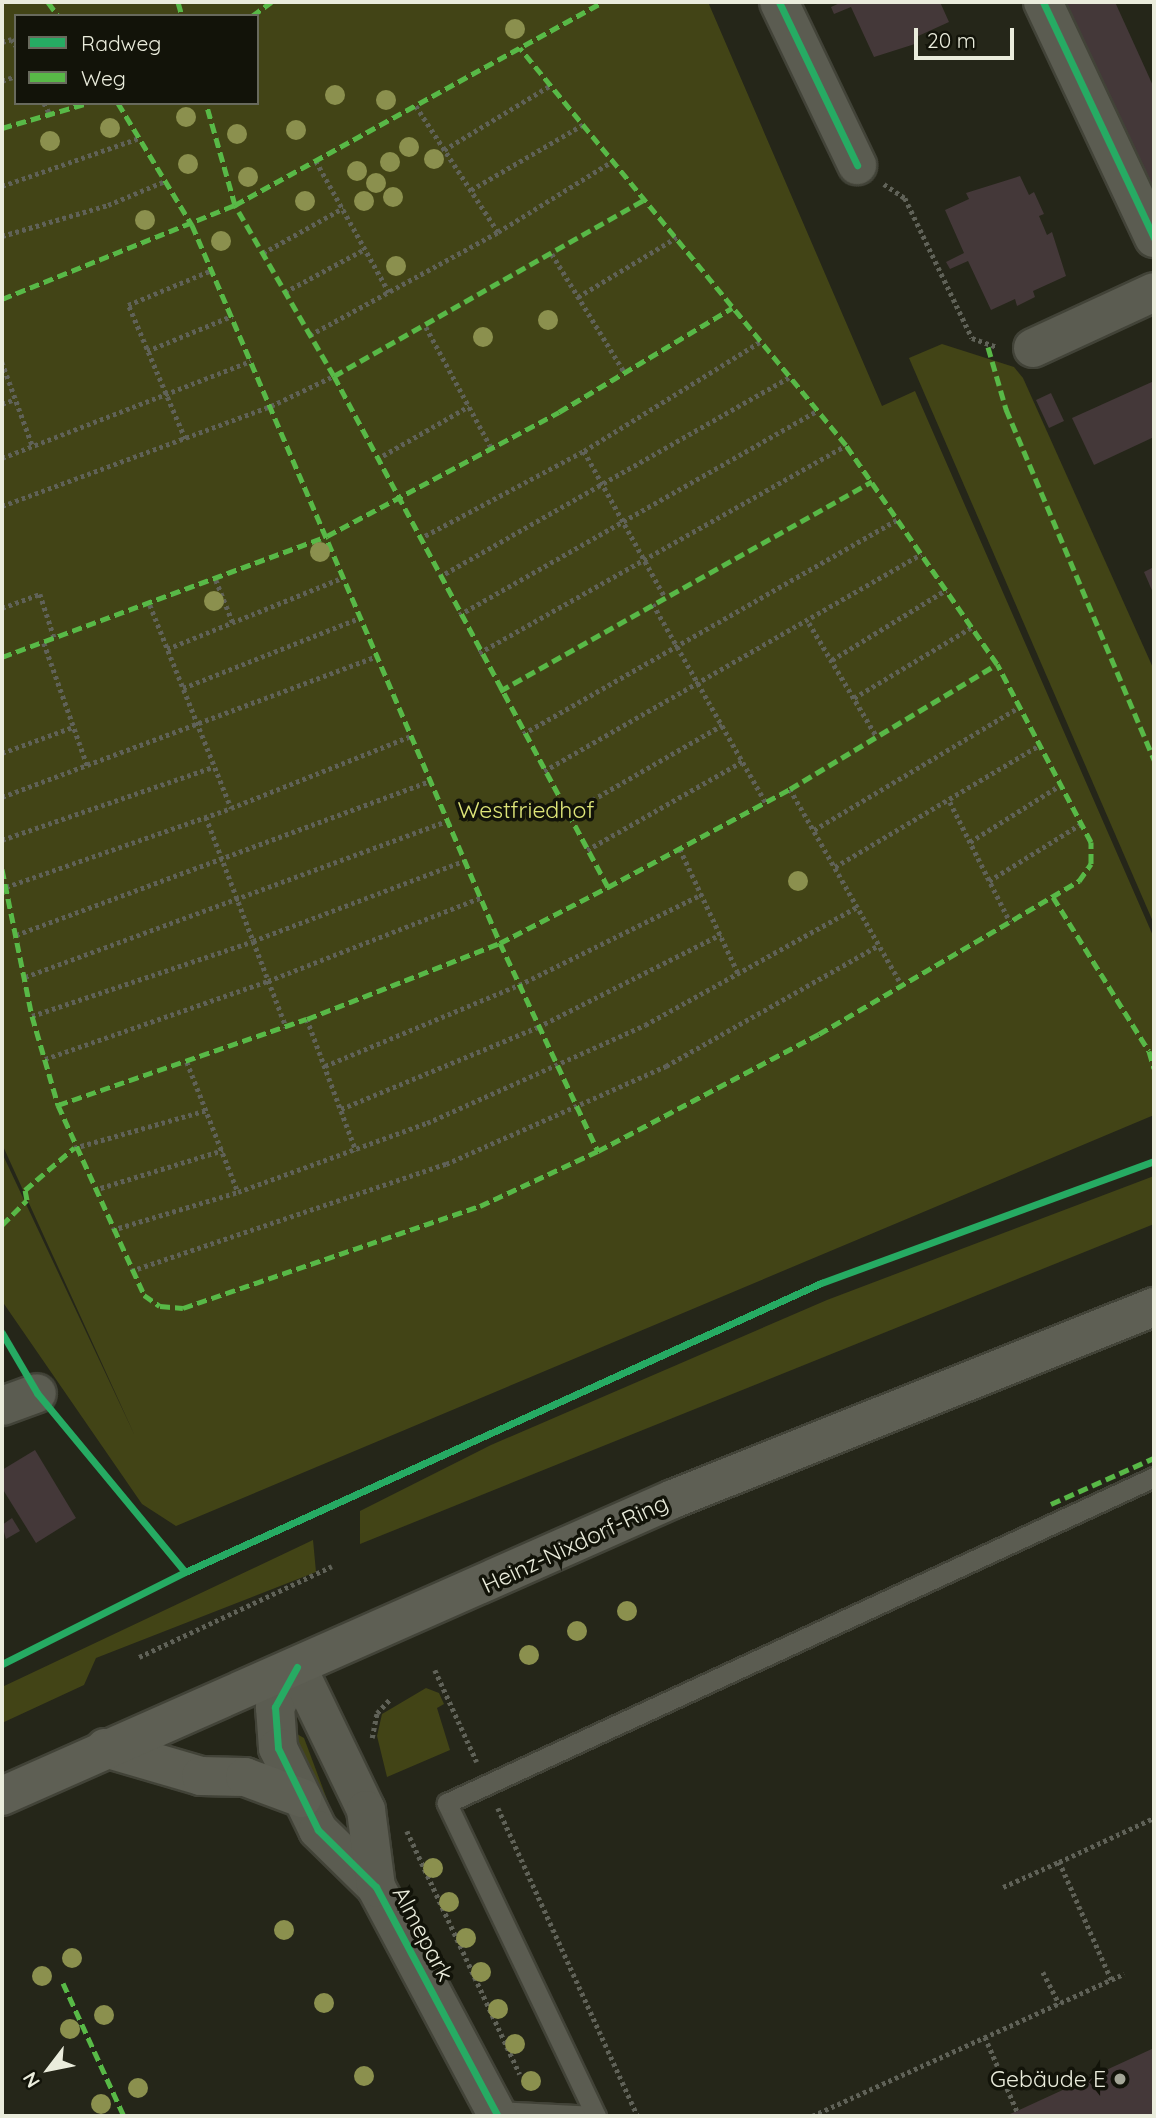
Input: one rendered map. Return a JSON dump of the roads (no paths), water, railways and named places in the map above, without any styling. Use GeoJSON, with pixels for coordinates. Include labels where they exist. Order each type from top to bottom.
{"type":"FeatureCollection","features":[{"type":"Feature","properties":{"kind":"main road","name":"Heinz-Nixdorf-Ring"},"geometry":{"type":"LineString","coordinates":[[2,1796],[105,1748],[297,1668],[673,1499],[1154,1307]]}},
{"type":"Feature","properties":{"kind":"main road"},"geometry":{"type":"LineString","coordinates":[[105,1748],[201,1776],[245,1777],[302,1798]]}},
{"type":"Feature","properties":{"kind":"street"},"geometry":{"type":"LineString","coordinates":[[779,2],[857,165]]}},
{"type":"Feature","properties":{"kind":"street"},"geometry":{"type":"LineString","coordinates":[[1042,2],[1154,238]]}},
{"type":"Feature","properties":{"kind":"street"},"geometry":{"type":"LineString","coordinates":[[1033,348],[1154,292]]}},
{"type":"Feature","properties":{"kind":"street"},"geometry":{"type":"LineString","coordinates":[[2,1406],[37,1393]]}},
{"type":"Feature","properties":{"kind":"street","name":"Almepark"},"geometry":{"type":"LineString","coordinates":[[297,1668],[275,1707],[278,1748],[318,1830],[376,1887],[497,2114]]}},
{"type":"Feature","properties":{"kind":"street","name":"Almepark"},"geometry":{"type":"LineString","coordinates":[[297,1668],[366,1810],[376,1887]]}},
{"type":"Feature","properties":{"kind":"lane"},"geometry":{"type":"LineString","coordinates":[[497,2114],[596,2116],[447,1803],[1154,1478]]}},
{"type":"Feature","properties":{"kind":"place","name":"Gebäude E"},"geometry":{"type":"Point","coordinates":[1120,2079]}},
{"type":"Feature","properties":{"kind":"park label","name":"Westfriedhof"},"geometry":{"type":"Point","coordinates":[526,810]}}]}
